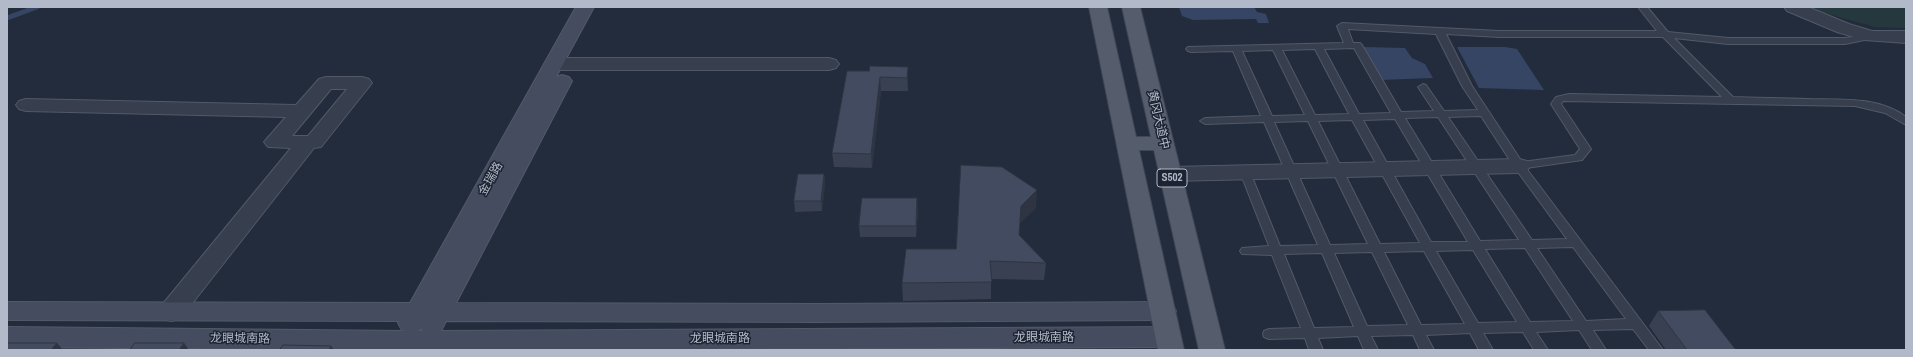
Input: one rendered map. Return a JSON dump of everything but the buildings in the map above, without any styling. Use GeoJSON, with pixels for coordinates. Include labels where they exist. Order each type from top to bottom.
{"type":"FeatureCollection","features":[{"type":"Feature","properties":{"kind":"main road","name":"金瑞路"},"geometry":{"type":"LineString","coordinates":[[562,64],[585,7]]}},
{"type":"Feature","properties":{"kind":"main road","name":"金瑞路"},"geometry":{"type":"LineString","coordinates":[[410,345],[562,64],[600,7]]}},
{"type":"Feature","properties":{"kind":"main road"},"geometry":{"type":"LineString","coordinates":[[1098,7],[1126,144],[1170,344]]}},
{"type":"Feature","properties":{"kind":"main road","name":"黄冈大道中"},"geometry":{"type":"LineString","coordinates":[[1131,7],[1212,350]]}},
{"type":"Feature","properties":{"kind":"main road"},"geometry":{"type":"LineString","coordinates":[[1126,144],[1164,143]]}},
{"type":"Feature","properties":{"kind":"main road"},"geometry":{"type":"LineString","coordinates":[[7,311],[819,314],[1163,311]]}},
{"type":"Feature","properties":{"kind":"main road","name":"龙眼城南路"},"geometry":{"type":"LineString","coordinates":[[7,336],[410,345],[1170,344]]}},
{"type":"Feature","properties":{"kind":"street"},"geometry":{"type":"LineString","coordinates":[[1793,7],[1843,28],[1871,36],[1906,37]]}},
{"type":"Feature","properties":{"kind":"street"},"geometry":{"type":"LineString","coordinates":[[562,64],[829,64]]}},
{"type":"Feature","properties":{"kind":"street"},"geometry":{"type":"LineString","coordinates":[[326,83],[362,83],[314,142],[275,142],[302,111],[326,83]]}},
{"type":"Feature","properties":{"kind":"street"},"geometry":{"type":"LineString","coordinates":[[26,105],[302,111]]}},
{"type":"Feature","properties":{"kind":"street"},"geometry":{"type":"LineString","coordinates":[[171,312],[308,142]]}},
{"type":"Feature","properties":{"kind":"street"},"geometry":{"type":"LineString","coordinates":[[1171,174],[1519,166]]}},
{"type":"Feature","properties":{"kind":"lane"},"geometry":{"type":"LineString","coordinates":[[1642,7],[1729,99]]}},
{"type":"Feature","properties":{"kind":"lane"},"geometry":{"type":"LineString","coordinates":[[1350,46],[1342,26],[1499,34],[1667,35],[1728,41],[1845,41],[1871,36]]}},
{"type":"Feature","properties":{"kind":"lane"},"geometry":{"type":"LineString","coordinates":[[1439,30],[1467,86],[1519,166],[1656,350]]}},
{"type":"Feature","properties":{"kind":"lane"},"geometry":{"type":"LineString","coordinates":[[1190,49],[1357,45],[1429,168],[1541,350]]}},
{"type":"Feature","properties":{"kind":"lane"},"geometry":{"type":"LineString","coordinates":[[1318,46],[1384,169],[1486,350]]}},
{"type":"Feature","properties":{"kind":"lane"},"geometry":{"type":"LineString","coordinates":[[1276,47],[1427,350]]}},
{"type":"Feature","properties":{"kind":"lane"},"geometry":{"type":"LineString","coordinates":[[1236,48],[1370,350]]}},
{"type":"Feature","properties":{"kind":"lane"},"geometry":{"type":"LineString","coordinates":[[1423,87],[1600,350]]}},
{"type":"Feature","properties":{"kind":"lane"},"geometry":{"type":"LineString","coordinates":[[1519,166],[1578,158],[1586,149],[1556,104],[1560,99],[1569,97],[1729,99],[1855,103],[1878,106],[1906,122]]}},
{"type":"Feature","properties":{"kind":"lane"},"geometry":{"type":"LineString","coordinates":[[1205,121],[1484,113]]}},
{"type":"Feature","properties":{"kind":"lane"},"geometry":{"type":"LineString","coordinates":[[1246,172],[1316,350]]}},
{"type":"Feature","properties":{"kind":"lane"},"geometry":{"type":"LineString","coordinates":[[1246,251],[1577,243]]}},
{"type":"Feature","properties":{"kind":"lane"},"geometry":{"type":"LineString","coordinates":[[1269,334],[1637,324]]}},
{"type":"Feature","properties":{"kind":"green space"},"geometry":{"type":"Polygon","coordinates":[[[1803,7],[1906,7],[1906,28],[1875,27],[1803,7]]]}},
{"type":"Feature","properties":{"kind":"water"},"geometry":{"type":"Polygon","coordinates":[[[1179,7],[1254,7],[1257,12],[1266,14],[1269,23],[1258,23],[1256,19],[1193,20],[1182,16],[1179,7]]]}},
{"type":"Feature","properties":{"kind":"water"},"geometry":{"type":"Polygon","coordinates":[[[1363,47],[1405,48],[1412,58],[1425,64],[1433,78],[1380,80],[1363,47]]]}},
{"type":"Feature","properties":{"kind":"water"},"geometry":{"type":"Polygon","coordinates":[[[1457,47],[1505,47],[1517,49],[1544,90],[1479,88],[1457,47]]]}},
{"type":"Feature","properties":{"kind":"waterway"},"geometry":{"type":"LineString","coordinates":[[7,18],[37,7]]}}]}
